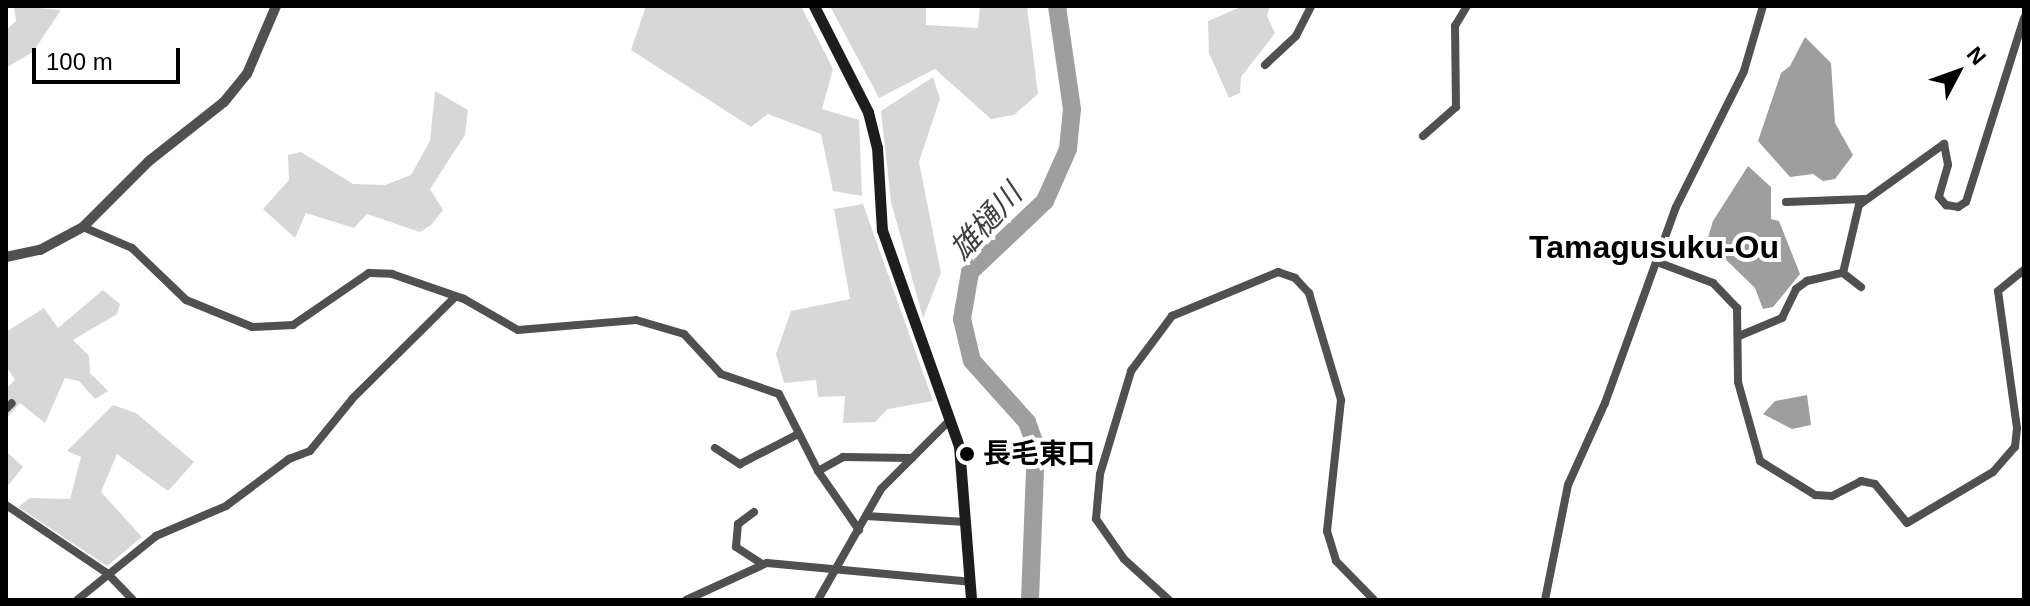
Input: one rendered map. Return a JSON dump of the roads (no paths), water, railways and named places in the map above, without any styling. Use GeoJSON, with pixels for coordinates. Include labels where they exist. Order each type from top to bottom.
{"type":"FeatureCollection","features":[{"type":"Feature","properties":{"kind":"main road"},"geometry":{"type":"LineString","coordinates":[[814,6],[868,112],[877,147],[882,230],[951,418],[962,464],[971,600]]}},
{"type":"Feature","properties":{"kind":"street"},"geometry":{"type":"LineString","coordinates":[[6,257],[40,250],[83,227],[149,161],[238,88],[276,6]]}},
{"type":"Feature","properties":{"kind":"street"},"geometry":{"type":"LineString","coordinates":[[1265,65],[1296,36],[1311,6]]}},
{"type":"Feature","properties":{"kind":"street"},"geometry":{"type":"LineString","coordinates":[[1423,136],[1456,107],[1455,26],[1467,6]]}},
{"type":"Feature","properties":{"kind":"street"},"geometry":{"type":"LineString","coordinates":[[1545,600],[1568,485],[1676,207],[1744,71],[1763,6]]}},
{"type":"Feature","properties":{"kind":"street"},"geometry":{"type":"LineString","coordinates":[[1786,202],[1865,199],[1944,144],[1948,165],[1939,197],[1946,205],[1958,207],[1966,202],[2024,18]]}},
{"type":"Feature","properties":{"kind":"street"},"geometry":{"type":"LineString","coordinates":[[1843,273],[1865,199]]}},
{"type":"Feature","properties":{"kind":"street"},"geometry":{"type":"LineString","coordinates":[[83,227],[132,248],[186,300],[252,327],[293,325],[369,273],[392,274],[454,298],[518,330],[636,320],[684,334],[721,374],[779,394],[818,471],[859,530]]}},
{"type":"Feature","properties":{"kind":"street"},"geometry":{"type":"LineString","coordinates":[[1657,262],[1713,283],[1727,293],[1737,308],[1742,409],[1760,461],[1815,495],[1832,496],[1861,481],[1875,484],[1907,523],[1993,472],[2015,447],[2017,428],[1998,291],[2024,270]]}},
{"type":"Feature","properties":{"kind":"street"},"geometry":{"type":"LineString","coordinates":[[1169,600],[1124,559],[1096,519],[1100,474],[1131,371],[1172,316],[1278,272],[1295,278],[1309,293],[1341,400],[1327,531],[1336,561],[1374,600]]}},
{"type":"Feature","properties":{"kind":"street"},"geometry":{"type":"LineString","coordinates":[[1739,336],[1782,318],[1796,289],[1807,281],[1843,273]]}},
{"type":"Feature","properties":{"kind":"street"},"geometry":{"type":"LineString","coordinates":[[1843,273],[1861,287]]}},
{"type":"Feature","properties":{"kind":"street"},"geometry":{"type":"LineString","coordinates":[[77,600],[156,536],[226,506],[289,459],[310,451],[353,398],[454,298]]}},
{"type":"Feature","properties":{"kind":"street"},"geometry":{"type":"LineString","coordinates":[[818,600],[881,489],[951,418]]}},
{"type":"Feature","properties":{"kind":"street"},"geometry":{"type":"LineString","coordinates":[[715,448],[740,464],[798,434]]}},
{"type":"Feature","properties":{"kind":"street"},"geometry":{"type":"LineString","coordinates":[[818,471],[843,457],[912,458]]}},
{"type":"Feature","properties":{"kind":"street"},"geometry":{"type":"LineString","coordinates":[[6,505],[107,573],[133,600]]}},
{"type":"Feature","properties":{"kind":"street"},"geometry":{"type":"LineString","coordinates":[[754,512],[738,524],[736,547],[762,564]]}},
{"type":"Feature","properties":{"kind":"street"},"geometry":{"type":"LineString","coordinates":[[866,516],[966,522]]}},
{"type":"Feature","properties":{"kind":"street"},"geometry":{"type":"LineString","coordinates":[[686,600],[762,564],[970,582]]}},
{"type":"Feature","properties":{"kind":"waterway","name":"雄樋川"},"geometry":{"type":"LineString","coordinates":[[1030,600],[1036,447],[1027,422],[972,361],[962,319],[970,272],[1045,201],[1068,149],[1072,109],[1057,6]]}},
{"type":"Feature","properties":{"kind":"place","name":"長毛東口"},"geometry":{"type":"Point","coordinates":[967,454]}},
{"type":"Feature","properties":{"kind":"district","name":"Tamagusuku-Ou"},"geometry":{"type":"Point","coordinates":[1654,247]}}]}
